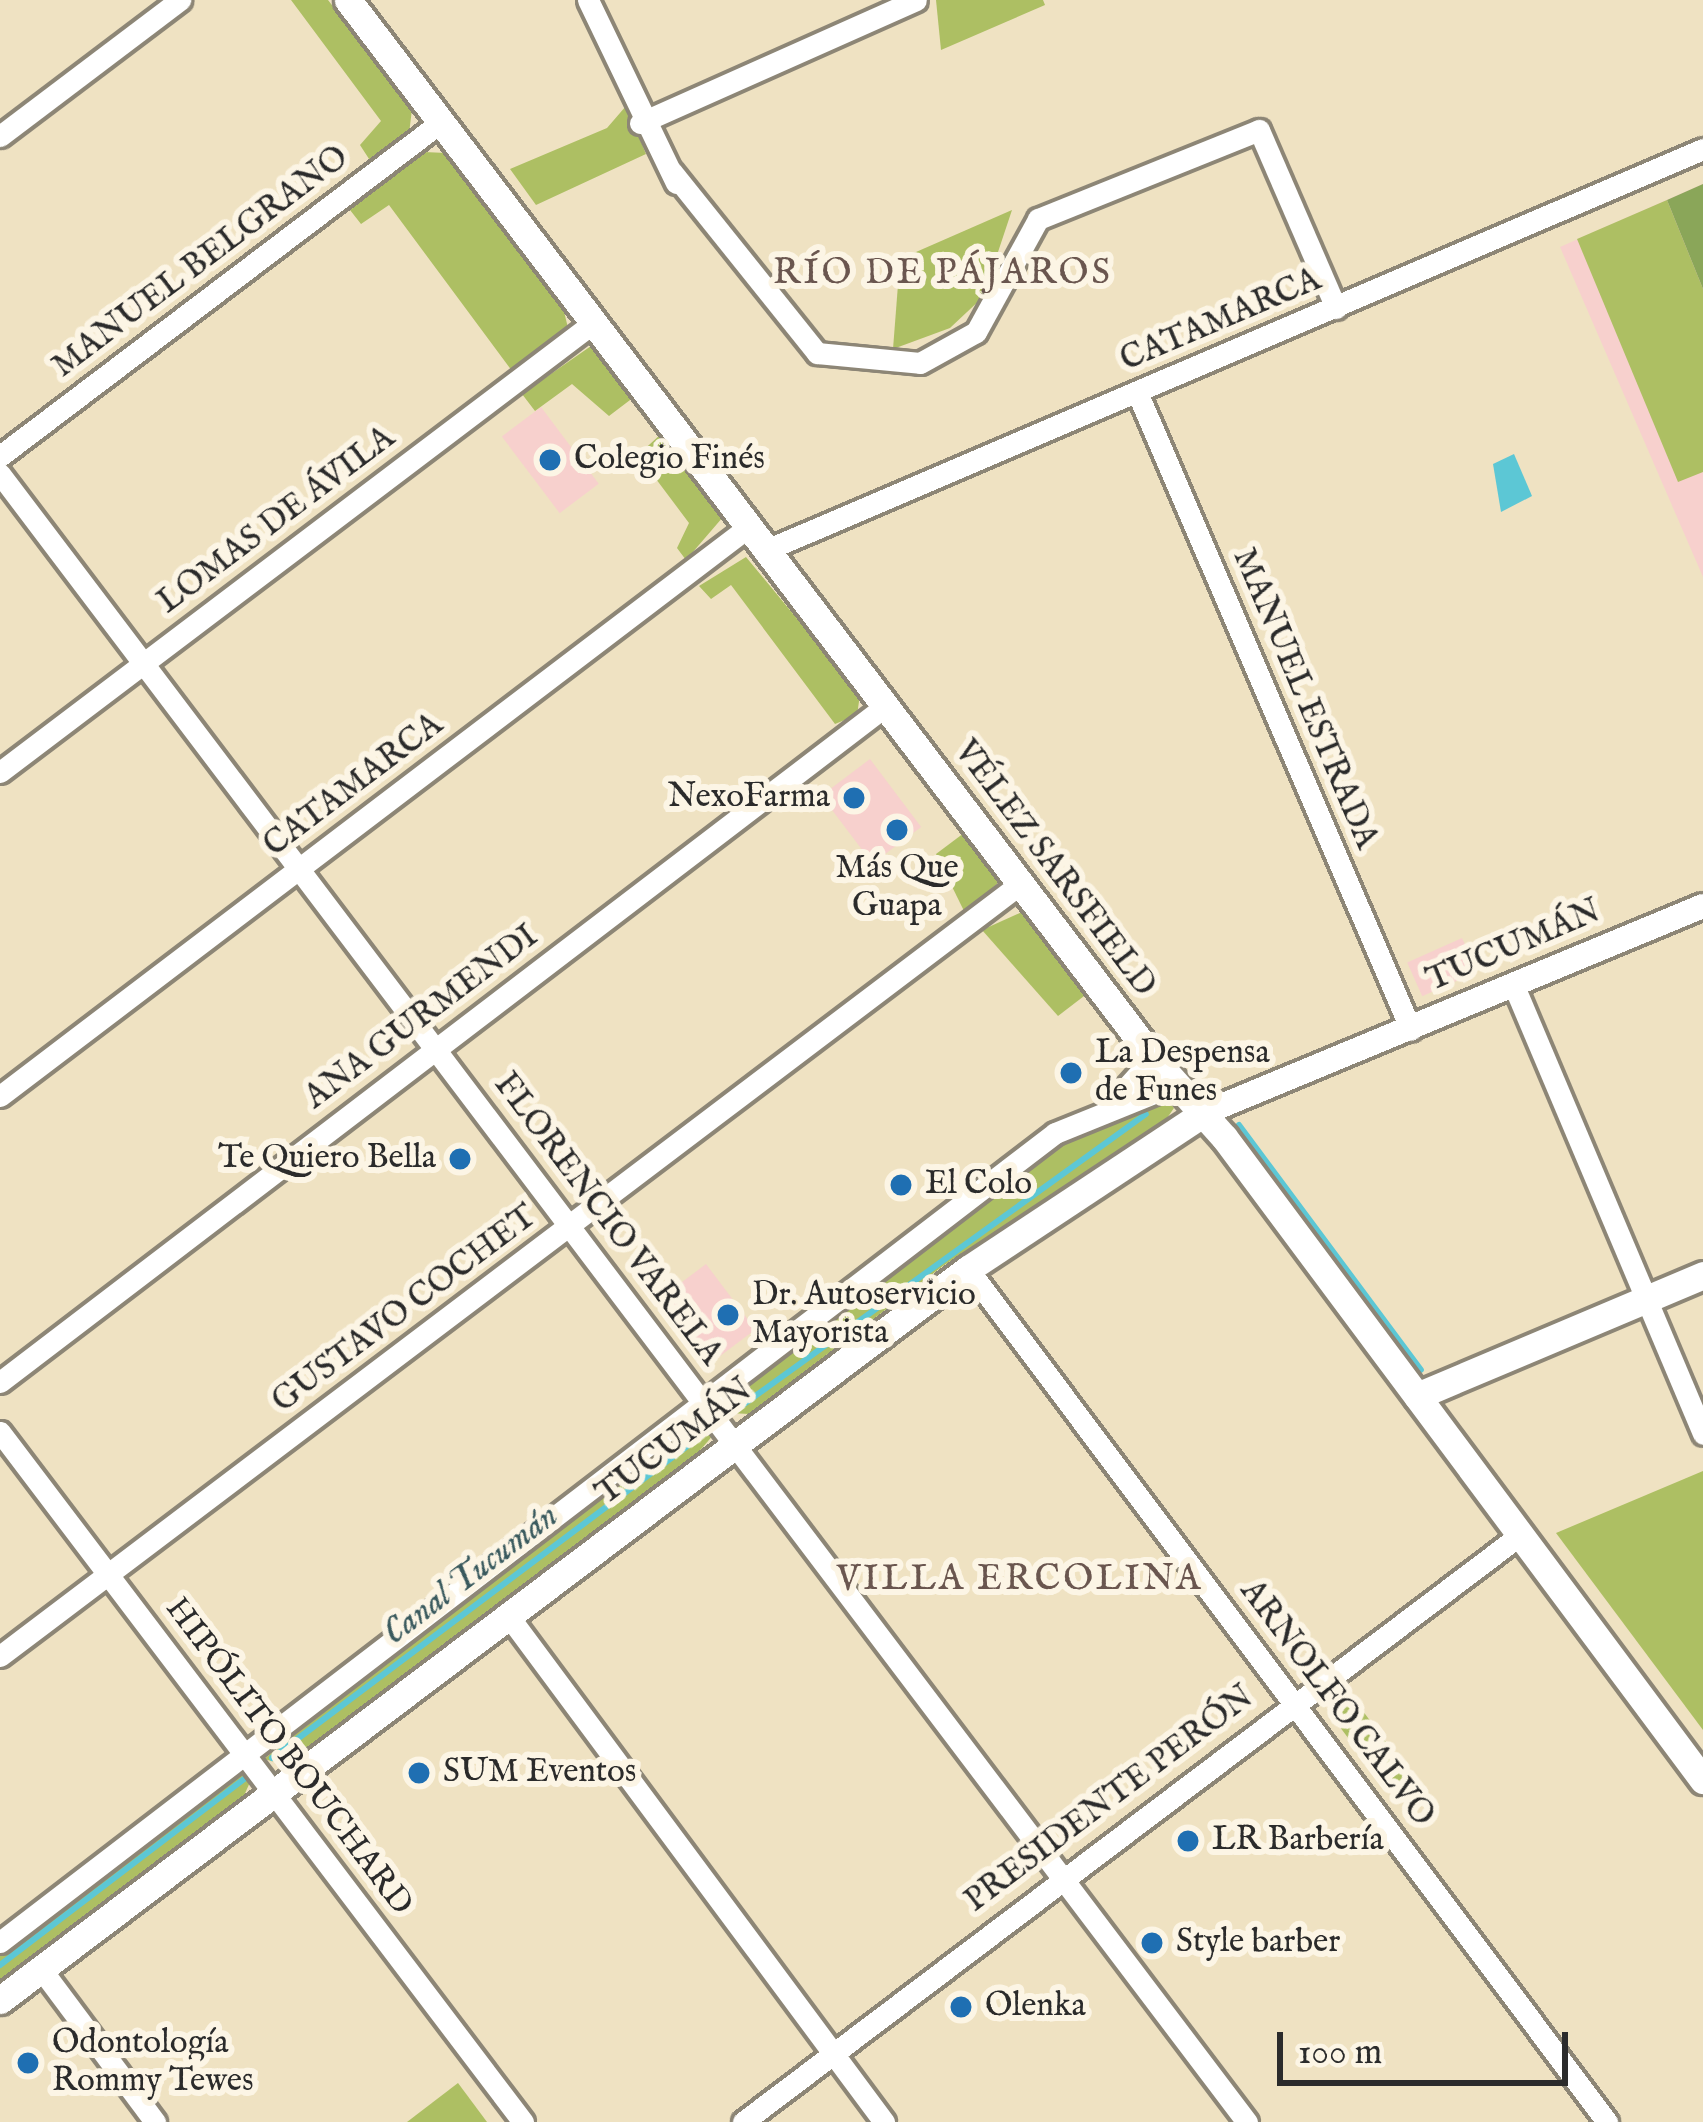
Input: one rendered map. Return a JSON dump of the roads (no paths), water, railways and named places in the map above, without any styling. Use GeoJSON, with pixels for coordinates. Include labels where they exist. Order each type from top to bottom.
{"type":"FeatureCollection","features":[{"type":"Feature","properties":{"kind":"main road","name":"VÉLEZ SARSFIELD"},"geometry":{"type":"LineString","coordinates":[[348,0],[1153,1058],[1202,1114],[1417,1396],[1703,1780]]}},
{"type":"Feature","properties":{"kind":"main road","name":"TUCUMÁN"},"geometry":{"type":"LineString","coordinates":[[0,2000],[968,1269],[1202,1114]]}},
{"type":"Feature","properties":{"kind":"main road"},"geometry":{"type":"LineString","coordinates":[[1417,1396],[1703,1275]]}},
{"type":"Feature","properties":{"kind":"street"},"geometry":{"type":"LineString","coordinates":[[0,136],[180,0]]}},
{"type":"Feature","properties":{"kind":"street"},"geometry":{"type":"LineString","coordinates":[[588,0],[640,123],[672,172],[817,353],[920,363],[976,332],[1038,219],[1247,128],[1266,140],[1336,308]]}},
{"type":"Feature","properties":{"kind":"street"},"geometry":{"type":"LineString","coordinates":[[640,123],[917,1]]}},
{"type":"Feature","properties":{"kind":"street","name":"MANUEL BELGRANO"},"geometry":{"type":"LineString","coordinates":[[0,456],[441,122]]}},
{"type":"Feature","properties":{"kind":"street","name":"CATAMARCA"},"geometry":{"type":"LineString","coordinates":[[0,1096],[299,868],[756,539],[1137,392],[1703,149]]}},
{"type":"Feature","properties":{"kind":"street","name":"LOMAS DE ÁVILA"},"geometry":{"type":"LineString","coordinates":[[0,772],[593,323]]}},
{"type":"Feature","properties":{"kind":"street","name":"MANUEL ESTRADA"},"geometry":{"type":"LineString","coordinates":[[1137,392],[1411,1030]]}},
{"type":"Feature","properties":{"kind":"street","name":"FLORENCIO VARELA"},"geometry":{"type":"LineString","coordinates":[[0,474],[1247,2122]]}},
{"type":"Feature","properties":{"kind":"street","name":"ANA GURMENDI"},"geometry":{"type":"LineString","coordinates":[[0,1382],[884,706]]}},
{"type":"Feature","properties":{"kind":"street","name":"GUSTAVO COCHET"},"geometry":{"type":"LineString","coordinates":[[0,1655],[1020,884]]}},
{"type":"Feature","properties":{"kind":"street","name":"TUCUMÁN"},"geometry":{"type":"LineString","coordinates":[[1202,1114],[1703,906]]}},
{"type":"Feature","properties":{"kind":"street"},"geometry":{"type":"LineString","coordinates":[[1514,986],[1703,1434]]}},
{"type":"Feature","properties":{"kind":"street","name":"TUCUMÁN"},"geometry":{"type":"LineString","coordinates":[[0,1942],[704,1402],[1114,1101],[1153,1058]]}},
{"type":"Feature","properties":{"kind":"street","name":"TUCUMÁN"},"geometry":{"type":"LineString","coordinates":[[1114,1101],[1174,1085]]}},
{"type":"Feature","properties":{"kind":"street","name":"ARNOLFO CALVO"},"geometry":{"type":"LineString","coordinates":[[968,1269],[1607,2122]]}},
{"type":"Feature","properties":{"kind":"street","name":"HIPÓLITO BOUCHARD"},"geometry":{"type":"LineString","coordinates":[[0,1432],[523,2122]]}},
{"type":"Feature","properties":{"kind":"street","name":"PRESIDENTE PERÓN"},"geometry":{"type":"LineString","coordinates":[[742,2122],[1520,1534]]}},
{"type":"Feature","properties":{"kind":"street"},"geometry":{"type":"LineString","coordinates":[[507,1614],[884,2122]]}},
{"type":"Feature","properties":{"kind":"street"},"geometry":{"type":"LineString","coordinates":[[41,1969],[155,2122]]}},
{"type":"Feature","properties":{"kind":"water"},"geometry":{"type":"Polygon","coordinates":[[[1514,454],[1532,496],[1501,512],[1493,464],[1514,454]]]}},
{"type":"Feature","properties":{"kind":"waterway","name":"Canal Tucumán"},"geometry":{"type":"LineString","coordinates":[[733,1412],[1146,1114]]}},
{"type":"Feature","properties":{"kind":"waterway"},"geometry":{"type":"LineString","coordinates":[[1239,1125],[1421,1370]]}},
{"type":"Feature","properties":{"kind":"waterway","name":"Canal Tucumán"},"geometry":{"type":"LineString","coordinates":[[272,1758],[702,1435]]}},
{"type":"Feature","properties":{"kind":"waterway","name":"Canal Tucumán"},"geometry":{"type":"LineString","coordinates":[[0,1965],[244,1779]]}},
{"type":"Feature","properties":{"kind":"place","name":"Colegio Finés"},"geometry":{"type":"Point","coordinates":[550,460]}},
{"type":"Feature","properties":{"kind":"place","name":"NexoFarma"},"geometry":{"type":"Point","coordinates":[854,798]}},
{"type":"Feature","properties":{"kind":"place","name":"Más Que Guapa"},"geometry":{"type":"Point","coordinates":[897,830]}},
{"type":"Feature","properties":{"kind":"place","name":"La Despensa de Funes"},"geometry":{"type":"Point","coordinates":[1071,1073]}},
{"type":"Feature","properties":{"kind":"place","name":"Te Quiero Bella"},"geometry":{"type":"Point","coordinates":[460,1159]}},
{"type":"Feature","properties":{"kind":"place","name":"El Colo"},"geometry":{"type":"Point","coordinates":[901,1185]}},
{"type":"Feature","properties":{"kind":"place","name":"Dr. Autoservicio Mayorista"},"geometry":{"type":"Point","coordinates":[728,1315]}},
{"type":"Feature","properties":{"kind":"place","name":"SUM Eventos"},"geometry":{"type":"Point","coordinates":[419,1773]}},
{"type":"Feature","properties":{"kind":"place","name":"LR Barbería"},"geometry":{"type":"Point","coordinates":[1188,1841]}},
{"type":"Feature","properties":{"kind":"place","name":"Style barber"},"geometry":{"type":"Point","coordinates":[1152,1943]}},
{"type":"Feature","properties":{"kind":"place","name":"Olenka"},"geometry":{"type":"Point","coordinates":[961,2007]}},
{"type":"Feature","properties":{"kind":"place","name":"Odontología Rommy Tewes"},"geometry":{"type":"Point","coordinates":[28,2063]}},
{"type":"Feature","properties":{"kind":"district","name":"RÍO DE PÁJAROS"},"geometry":{"type":"Point","coordinates":[943,274]}},
{"type":"Feature","properties":{"kind":"district","name":"VILLA ERCOLINA"},"geometry":{"type":"Point","coordinates":[1020,1580]}}]}
